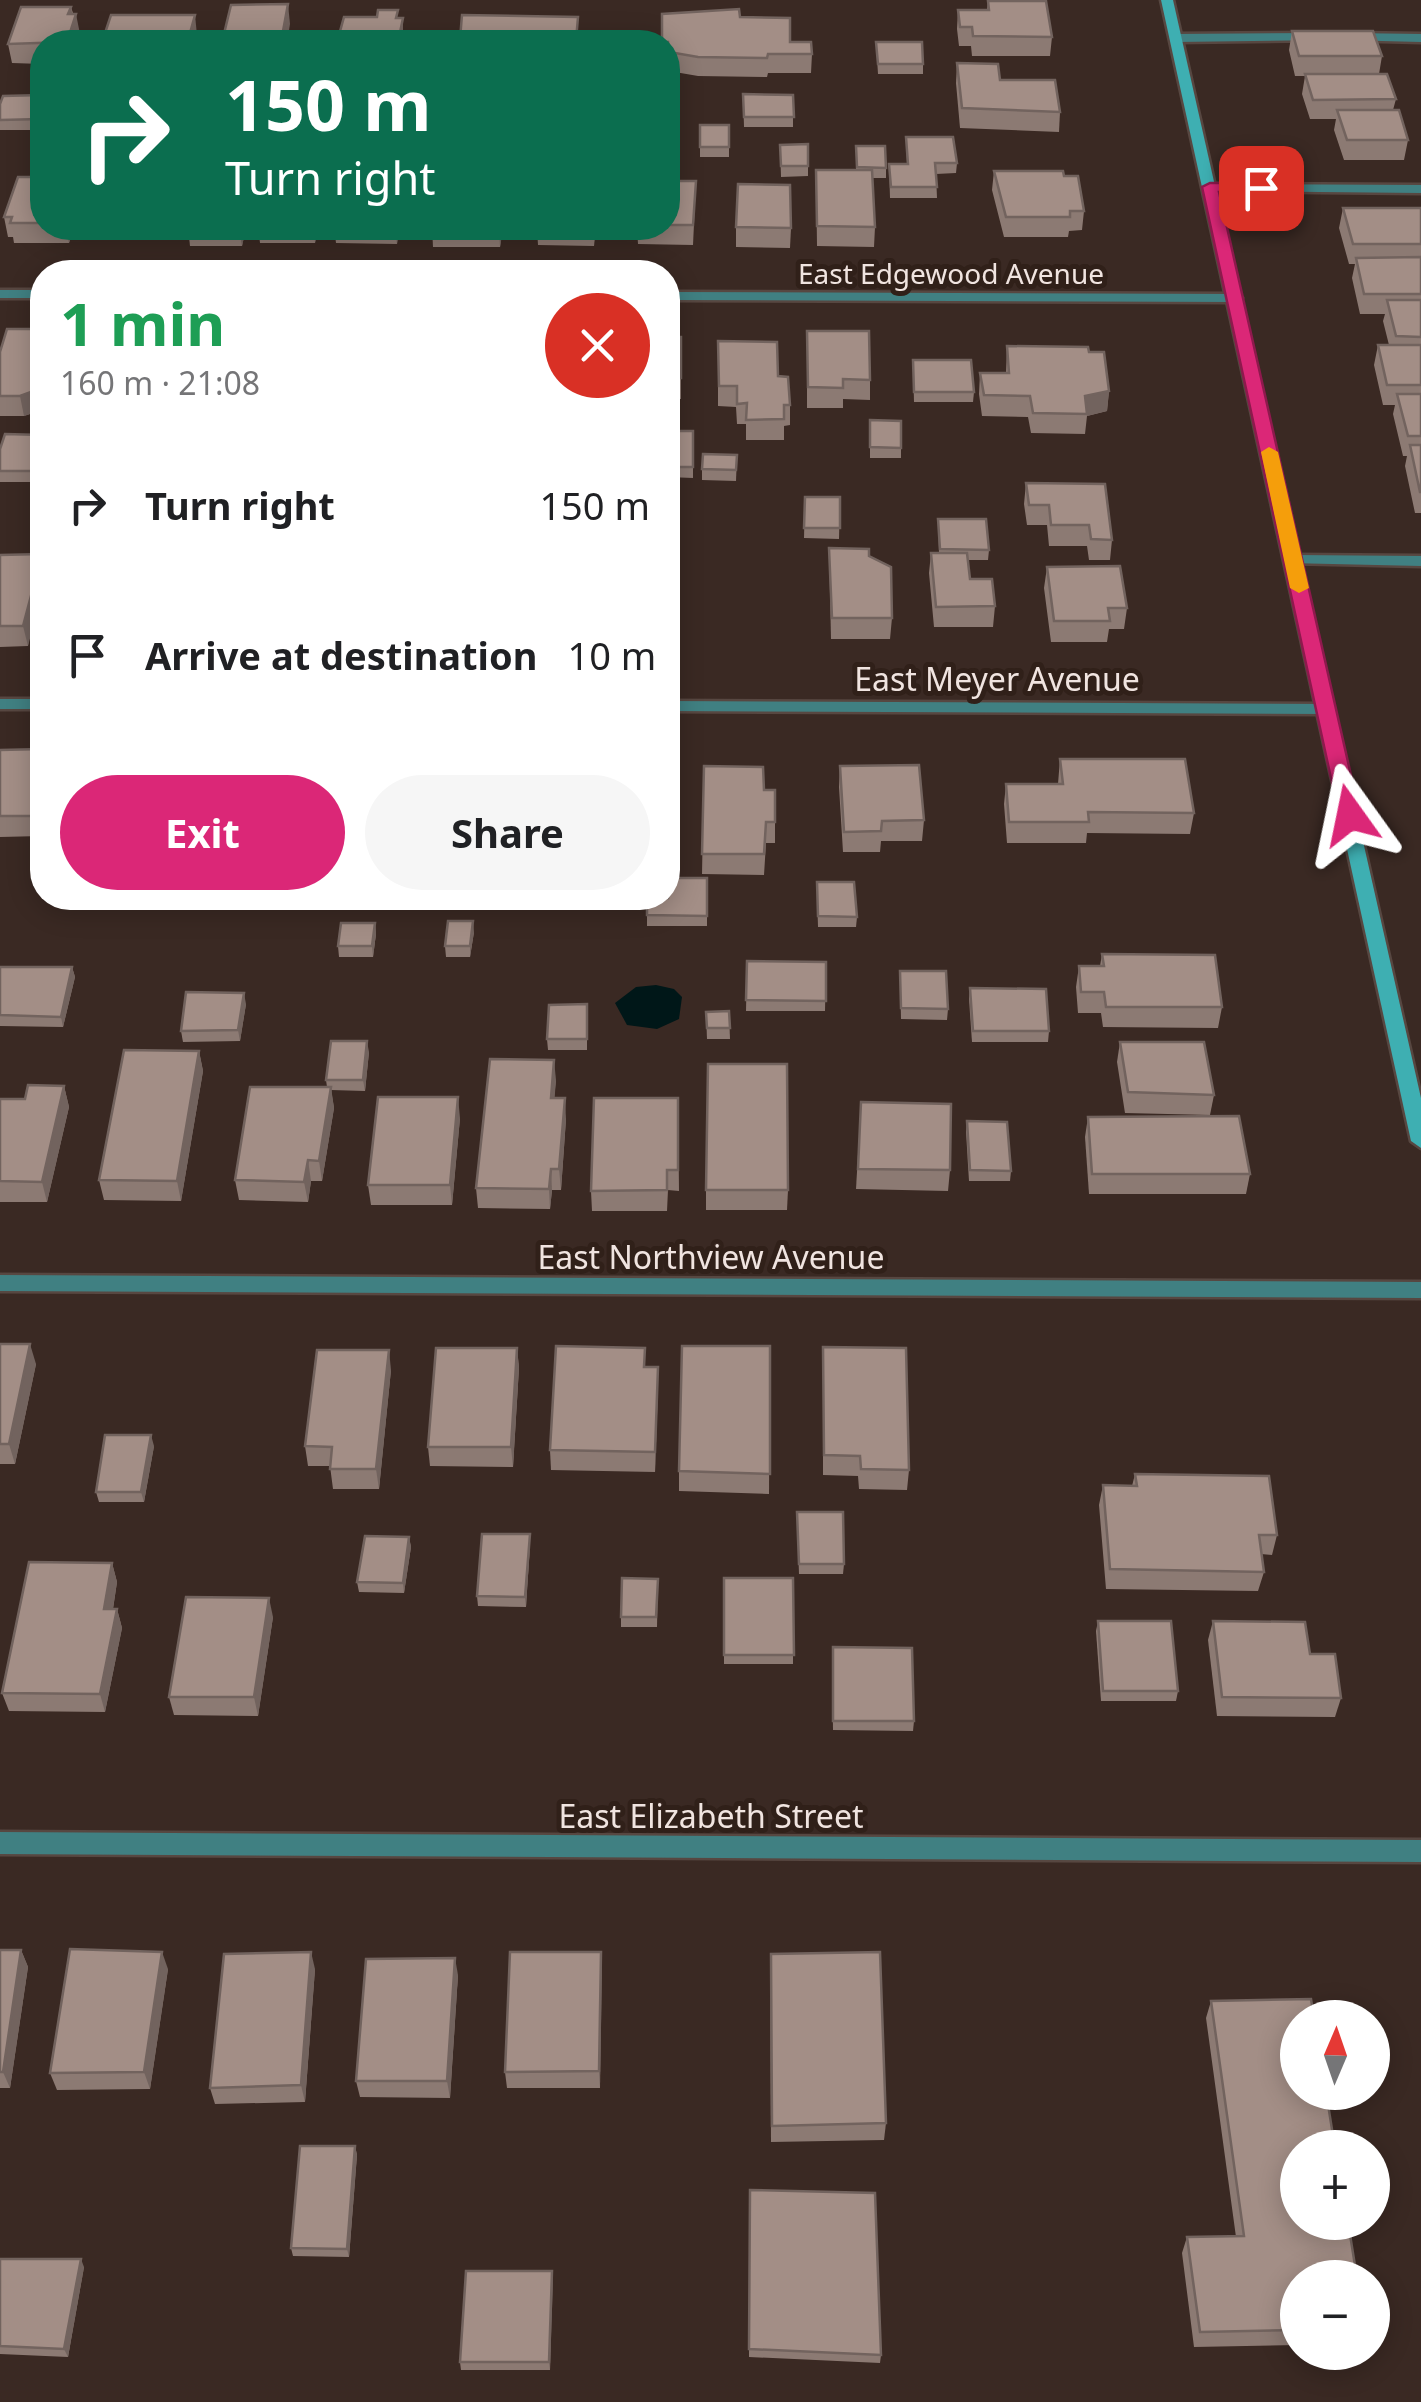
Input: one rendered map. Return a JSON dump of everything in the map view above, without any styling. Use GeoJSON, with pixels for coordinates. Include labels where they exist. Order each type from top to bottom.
{"type":"FeatureCollection","features":[{"type":"Feature","properties":{"kind":"main road"},"geometry":{"type":"LineString","coordinates":[[1167,0],[1326,710],[1414,1077],[1421,1141]]}},
{"type":"Feature","properties":{"kind":"street"},"geometry":{"type":"LineString","coordinates":[[1176,38],[1421,38]]}},
{"type":"Feature","properties":{"kind":"street"},"geometry":{"type":"LineString","coordinates":[[1210,187],[1421,189]]}},
{"type":"Feature","properties":{"kind":"street"},"geometry":{"type":"LineString","coordinates":[[0,294],[30,294]]}},
{"type":"Feature","properties":{"kind":"street","name":"East Edgewood Avenue"},"geometry":{"type":"LineString","coordinates":[[680,296],[1235,298]]}},
{"type":"Feature","properties":{"kind":"street"},"geometry":{"type":"LineString","coordinates":[[1294,560],[1421,560]]}},
{"type":"Feature","properties":{"kind":"street"},"geometry":{"type":"LineString","coordinates":[[0,704],[30,704]]}},
{"type":"Feature","properties":{"kind":"street","name":"East Meyer Avenue"},"geometry":{"type":"LineString","coordinates":[[680,706],[1326,710]]}},
{"type":"Feature","properties":{"kind":"street","name":"East Northview Avenue"},"geometry":{"type":"LineString","coordinates":[[0,1282],[1421,1290]]}},
{"type":"Feature","properties":{"kind":"street","name":"East Elizabeth Street"},"geometry":{"type":"LineString","coordinates":[[0,1843],[1421,1852]]}},
{"type":"Feature","properties":{"kind":"shaded area"},"geometry":{"type":"Polygon","coordinates":[[[656,985],[674,989],[682,997],[679,1019],[657,1029],[627,1025],[615,1003],[636,987],[656,985]]]}},
{"type":"Feature","properties":{"kind":"building"},"geometry":{"type":"Polygon","coordinates":[[[988,1],[1046,1],[1052,37],[973,36],[972,27],[960,27],[958,10],[989,10],[988,1]]]}},
{"type":"Feature","properties":{"kind":"building"},"geometry":{"type":"Polygon","coordinates":[[[288,4],[283,30],[225,30],[231,5],[288,4]]]}},
{"type":"Feature","properties":{"kind":"building"},"geometry":{"type":"Polygon","coordinates":[[[21,7],[71,7],[68,14],[76,14],[71,30],[30,30],[30,43],[8,44],[21,7]]]}},
{"type":"Feature","properties":{"kind":"building"},"geometry":{"type":"Polygon","coordinates":[[[739,9],[740,17],[790,18],[790,42],[811,42],[812,54],[768,54],[767,58],[680,54],[680,30],[662,30],[662,14],[739,9]]]}},
{"type":"Feature","properties":{"kind":"building"},"geometry":{"type":"Polygon","coordinates":[[[378,10],[398,10],[396,18],[403,18],[400,30],[340,30],[344,17],[377,17],[378,10]]]}},
{"type":"Feature","properties":{"kind":"building"},"geometry":{"type":"Polygon","coordinates":[[[111,15],[195,15],[191,30],[106,30],[111,15]]]}},
{"type":"Feature","properties":{"kind":"building"},"geometry":{"type":"Polygon","coordinates":[[[462,15],[578,17],[577,30],[461,30],[462,15]]]}},
{"type":"Feature","properties":{"kind":"building"},"geometry":{"type":"Polygon","coordinates":[[[1292,31],[1373,31],[1382,56],[1299,56],[1292,31]]]}},
{"type":"Feature","properties":{"kind":"building"},"geometry":{"type":"Polygon","coordinates":[[[876,42],[922,42],[923,64],[878,64],[876,42]]]}},
{"type":"Feature","properties":{"kind":"building"},"geometry":{"type":"Polygon","coordinates":[[[957,63],[998,64],[1000,80],[1055,80],[1060,112],[962,108],[957,63]]]}},
{"type":"Feature","properties":{"kind":"building"},"geometry":{"type":"Polygon","coordinates":[[[1305,74],[1387,74],[1396,99],[1313,100],[1305,74]]]}},
{"type":"Feature","properties":{"kind":"building"},"geometry":{"type":"Polygon","coordinates":[[[743,94],[793,95],[794,117],[744,117],[743,94]]]}},
{"type":"Feature","properties":{"kind":"building"},"geometry":{"type":"Polygon","coordinates":[[[30,95],[30,119],[0,120],[3,96],[30,95]]]}},
{"type":"Feature","properties":{"kind":"building"},"geometry":{"type":"Polygon","coordinates":[[[1337,110],[1399,110],[1408,140],[1347,140],[1337,110]]]}},
{"type":"Feature","properties":{"kind":"building"},"geometry":{"type":"Polygon","coordinates":[[[700,125],[729,125],[729,147],[700,147],[700,125]]]}},
{"type":"Feature","properties":{"kind":"building"},"geometry":{"type":"Polygon","coordinates":[[[906,137],[953,137],[957,163],[935,163],[937,187],[891,187],[889,164],[908,164],[906,137]]]}},
{"type":"Feature","properties":{"kind":"building"},"geometry":{"type":"Polygon","coordinates":[[[808,144],[808,166],[781,166],[780,145],[808,144]]]}},
{"type":"Feature","properties":{"kind":"building"},"geometry":{"type":"Polygon","coordinates":[[[856,146],[885,146],[886,168],[857,167],[856,146]]]}},
{"type":"Feature","properties":{"kind":"building"},"geometry":{"type":"Polygon","coordinates":[[[816,170],[872,170],[875,227],[817,226],[816,170]]]}},
{"type":"Feature","properties":{"kind":"building"},"geometry":{"type":"Polygon","coordinates":[[[994,171],[1063,171],[1064,176],[1078,176],[1084,211],[1070,211],[1070,217],[1006,217],[994,171]]]}},
{"type":"Feature","properties":{"kind":"building"},"geometry":{"type":"Polygon","coordinates":[[[18,177],[30,177],[30,223],[10,223],[12,217],[4,217],[18,177]]]}},
{"type":"Feature","properties":{"kind":"building"},"geometry":{"type":"Polygon","coordinates":[[[680,181],[696,181],[693,225],[680,225],[680,181]]]}},
{"type":"Feature","properties":{"kind":"building"},"geometry":{"type":"Polygon","coordinates":[[[738,184],[790,185],[791,228],[736,227],[738,184]]]}},
{"type":"Feature","properties":{"kind":"building"},"geometry":{"type":"Polygon","coordinates":[[[1343,208],[1421,208],[1421,244],[1353,244],[1343,208]]]}},
{"type":"Feature","properties":{"kind":"building"},"geometry":{"type":"Polygon","coordinates":[[[1421,257],[1421,294],[1364,294],[1356,258],[1421,257]]]}},
{"type":"Feature","properties":{"kind":"building"},"geometry":{"type":"Polygon","coordinates":[[[1387,300],[1421,300],[1421,337],[1396,336],[1387,300]]]}},
{"type":"Feature","properties":{"kind":"building"},"geometry":{"type":"Polygon","coordinates":[[[7,329],[30,329],[30,392],[0,396],[0,352],[7,329]]]}},
{"type":"Feature","properties":{"kind":"building"},"geometry":{"type":"Polygon","coordinates":[[[807,331],[869,331],[870,380],[843,379],[843,388],[808,387],[807,331]]]}},
{"type":"Feature","properties":{"kind":"building"},"geometry":{"type":"Polygon","coordinates":[[[718,341],[777,342],[778,376],[788,377],[790,405],[784,405],[784,419],[746,420],[747,403],[737,404],[737,386],[719,386],[718,341]]]}},
{"type":"Feature","properties":{"kind":"building"},"geometry":{"type":"Polygon","coordinates":[[[1378,345],[1421,345],[1421,385],[1387,385],[1378,345]]]}},
{"type":"Feature","properties":{"kind":"building"},"geometry":{"type":"Polygon","coordinates":[[[1007,346],[1088,347],[1089,352],[1104,352],[1109,391],[1085,396],[1087,414],[1033,413],[1030,396],[984,395],[980,373],[1009,373],[1007,346]]]}},
{"type":"Feature","properties":{"kind":"building"},"geometry":{"type":"Polygon","coordinates":[[[913,360],[971,360],[974,392],[914,392],[913,360]]]}},
{"type":"Feature","properties":{"kind":"building"},"geometry":{"type":"Polygon","coordinates":[[[1397,394],[1421,394],[1421,436],[1408,436],[1397,394]]]}},
{"type":"Feature","properties":{"kind":"building"},"geometry":{"type":"Polygon","coordinates":[[[870,420],[901,421],[901,448],[870,447],[870,420]]]}},
{"type":"Feature","properties":{"kind":"building"},"geometry":{"type":"Polygon","coordinates":[[[680,431],[693,431],[693,467],[680,467],[680,431]]]}},
{"type":"Feature","properties":{"kind":"building"},"geometry":{"type":"Polygon","coordinates":[[[5,434],[30,435],[30,471],[0,471],[5,434]]]}},
{"type":"Feature","properties":{"kind":"building"},"geometry":{"type":"Polygon","coordinates":[[[1410,445],[1421,445],[1421,492],[1420,492],[1410,445]]]}},
{"type":"Feature","properties":{"kind":"building"},"geometry":{"type":"Polygon","coordinates":[[[703,454],[737,455],[736,470],[702,469],[703,454]]]}},
{"type":"Feature","properties":{"kind":"building"},"geometry":{"type":"Polygon","coordinates":[[[1026,483],[1105,484],[1112,540],[1091,539],[1089,525],[1051,525],[1049,505],[1029,505],[1026,483]]]}},
{"type":"Feature","properties":{"kind":"building"},"geometry":{"type":"Polygon","coordinates":[[[805,497],[840,497],[840,528],[804,528],[805,497]]]}},
{"type":"Feature","properties":{"kind":"building"},"geometry":{"type":"Polygon","coordinates":[[[938,519],[986,519],[989,550],[940,549],[938,519]]]}},
{"type":"Feature","properties":{"kind":"building"},"geometry":{"type":"Polygon","coordinates":[[[829,548],[869,549],[869,556],[891,567],[892,618],[832,618],[829,548]]]}},
{"type":"Feature","properties":{"kind":"building"},"geometry":{"type":"Polygon","coordinates":[[[931,553],[967,553],[970,579],[992,579],[995,606],[936,607],[931,553]]]}},
{"type":"Feature","properties":{"kind":"building"},"geometry":{"type":"Polygon","coordinates":[[[30,554],[30,599],[23,626],[0,626],[0,555],[30,554]]]}},
{"type":"Feature","properties":{"kind":"building"},"geometry":{"type":"Polygon","coordinates":[[[1120,566],[1127,608],[1108,608],[1110,621],[1054,621],[1047,567],[1120,566]]]}},
{"type":"Feature","properties":{"kind":"building"},"geometry":{"type":"Polygon","coordinates":[[[30,749],[30,816],[0,816],[0,750],[30,749]]]}},
{"type":"Feature","properties":{"kind":"building"},"geometry":{"type":"Polygon","coordinates":[[[1060,759],[1185,759],[1194,813],[1088,812],[1089,822],[1009,822],[1006,784],[1063,784],[1060,759]]]}},
{"type":"Feature","properties":{"kind":"building"},"geometry":{"type":"Polygon","coordinates":[[[919,765],[924,820],[882,821],[881,831],[844,832],[840,766],[919,765]]]}},
{"type":"Feature","properties":{"kind":"building"},"geometry":{"type":"Polygon","coordinates":[[[704,766],[763,767],[764,790],[775,790],[775,822],[766,822],[764,854],[702,854],[704,766]]]}},
{"type":"Feature","properties":{"kind":"building"},"geometry":{"type":"Polygon","coordinates":[[[680,878],[707,878],[707,916],[647,915],[647,910],[680,910],[680,878]]]}},
{"type":"Feature","properties":{"kind":"building"},"geometry":{"type":"Polygon","coordinates":[[[817,882],[854,882],[857,917],[818,916],[817,882]]]}},
{"type":"Feature","properties":{"kind":"building"},"geometry":{"type":"Polygon","coordinates":[[[448,921],[473,921],[470,946],[445,946],[448,921]]]}},
{"type":"Feature","properties":{"kind":"building"},"geometry":{"type":"Polygon","coordinates":[[[341,923],[375,923],[372,946],[338,946],[341,923]]]}},
{"type":"Feature","properties":{"kind":"building"},"geometry":{"type":"Polygon","coordinates":[[[1102,954],[1215,955],[1222,1007],[1106,1007],[1104,992],[1081,992],[1079,966],[1104,966],[1102,954]]]}},
{"type":"Feature","properties":{"kind":"building"},"geometry":{"type":"Polygon","coordinates":[[[747,961],[826,962],[826,1001],[746,1000],[747,961]]]}},
{"type":"Feature","properties":{"kind":"building"},"geometry":{"type":"Polygon","coordinates":[[[0,967],[72,967],[61,1017],[0,1015],[0,967]]]}},
{"type":"Feature","properties":{"kind":"building"},"geometry":{"type":"Polygon","coordinates":[[[900,971],[946,971],[948,1009],[901,1008],[900,971]]]}},
{"type":"Feature","properties":{"kind":"building"},"geometry":{"type":"Polygon","coordinates":[[[970,988],[1046,989],[1049,1031],[973,1031],[970,988]]]}},
{"type":"Feature","properties":{"kind":"building"},"geometry":{"type":"Polygon","coordinates":[[[186,992],[244,993],[238,1030],[181,1031],[186,992]]]}},
{"type":"Feature","properties":{"kind":"building"},"geometry":{"type":"Polygon","coordinates":[[[587,1004],[587,1039],[547,1039],[549,1005],[587,1004]]]}},
{"type":"Feature","properties":{"kind":"building"},"geometry":{"type":"Polygon","coordinates":[[[729,1011],[730,1028],[707,1028],[706,1012],[729,1011]]]}},
{"type":"Feature","properties":{"kind":"building"},"geometry":{"type":"Polygon","coordinates":[[[331,1041],[367,1041],[363,1080],[326,1080],[331,1041]]]}},
{"type":"Feature","properties":{"kind":"building"},"geometry":{"type":"Polygon","coordinates":[[[1120,1042],[1204,1042],[1214,1095],[1128,1092],[1120,1042]]]}},
{"type":"Feature","properties":{"kind":"building"},"geometry":{"type":"Polygon","coordinates":[[[124,1050],[199,1051],[177,1181],[99,1180],[124,1050]]]}},
{"type":"Feature","properties":{"kind":"building"},"geometry":{"type":"Polygon","coordinates":[[[490,1059],[554,1060],[551,1098],[565,1098],[559,1169],[551,1169],[549,1189],[476,1188],[490,1059]]]}},
{"type":"Feature","properties":{"kind":"building"},"geometry":{"type":"Polygon","coordinates":[[[708,1064],[787,1064],[788,1190],[706,1190],[708,1064]]]}},
{"type":"Feature","properties":{"kind":"building"},"geometry":{"type":"Polygon","coordinates":[[[28,1085],[64,1086],[42,1182],[0,1181],[0,1099],[25,1099],[28,1085]]]}},
{"type":"Feature","properties":{"kind":"building"},"geometry":{"type":"Polygon","coordinates":[[[250,1087],[331,1087],[319,1161],[308,1160],[304,1182],[235,1180],[250,1087]]]}},
{"type":"Feature","properties":{"kind":"building"},"geometry":{"type":"Polygon","coordinates":[[[378,1097],[458,1097],[450,1185],[368,1185],[378,1097]]]}},
{"type":"Feature","properties":{"kind":"building"},"geometry":{"type":"Polygon","coordinates":[[[594,1098],[678,1098],[678,1170],[667,1170],[667,1190],[591,1191],[594,1098]]]}},
{"type":"Feature","properties":{"kind":"building"},"geometry":{"type":"Polygon","coordinates":[[[861,1102],[951,1104],[950,1170],[858,1169],[861,1102]]]}},
{"type":"Feature","properties":{"kind":"building"},"geometry":{"type":"Polygon","coordinates":[[[1239,1116],[1250,1174],[1092,1174],[1088,1117],[1239,1116]]]}},
{"type":"Feature","properties":{"kind":"building"},"geometry":{"type":"Polygon","coordinates":[[[967,1121],[1007,1122],[1011,1171],[970,1170],[967,1121]]]}},
{"type":"Feature","properties":{"kind":"building"},"geometry":{"type":"Polygon","coordinates":[[[0,1344],[30,1344],[9,1444],[0,1444],[0,1344]]]}},
{"type":"Feature","properties":{"kind":"building"},"geometry":{"type":"Polygon","coordinates":[[[556,1346],[645,1348],[644,1367],[658,1367],[655,1452],[550,1450],[556,1346]]]}},
{"type":"Feature","properties":{"kind":"building"},"geometry":{"type":"Polygon","coordinates":[[[682,1346],[770,1346],[770,1474],[679,1471],[682,1346]]]}},
{"type":"Feature","properties":{"kind":"building"},"geometry":{"type":"Polygon","coordinates":[[[823,1347],[906,1348],[909,1470],[861,1469],[860,1456],[824,1455],[823,1347]]]}},
{"type":"Feature","properties":{"kind":"building"},"geometry":{"type":"Polygon","coordinates":[[[436,1348],[517,1348],[511,1447],[428,1447],[436,1348]]]}},
{"type":"Feature","properties":{"kind":"building"},"geometry":{"type":"Polygon","coordinates":[[[317,1350],[389,1350],[376,1469],[330,1469],[332,1447],[305,1446],[317,1350]]]}},
{"type":"Feature","properties":{"kind":"building"},"geometry":{"type":"Polygon","coordinates":[[[105,1435],[151,1435],[141,1492],[96,1492],[105,1435]]]}},
{"type":"Feature","properties":{"kind":"building"},"geometry":{"type":"Polygon","coordinates":[[[1135,1474],[1269,1476],[1277,1535],[1259,1535],[1264,1572],[1110,1569],[1103,1485],[1137,1486],[1135,1474]]]}},
{"type":"Feature","properties":{"kind":"building"},"geometry":{"type":"Polygon","coordinates":[[[797,1512],[843,1512],[844,1564],[799,1564],[797,1512]]]}},
{"type":"Feature","properties":{"kind":"building"},"geometry":{"type":"Polygon","coordinates":[[[482,1534],[530,1534],[525,1597],[477,1596],[482,1534]]]}},
{"type":"Feature","properties":{"kind":"building"},"geometry":{"type":"Polygon","coordinates":[[[365,1536],[409,1537],[403,1583],[357,1582],[365,1536]]]}},
{"type":"Feature","properties":{"kind":"building"},"geometry":{"type":"Polygon","coordinates":[[[29,1562],[112,1563],[104,1609],[117,1609],[100,1694],[2,1693],[29,1562]]]}},
{"type":"Feature","properties":{"kind":"building"},"geometry":{"type":"Polygon","coordinates":[[[622,1578],[658,1579],[656,1617],[621,1617],[622,1578]]]}},
{"type":"Feature","properties":{"kind":"building"},"geometry":{"type":"Polygon","coordinates":[[[724,1578],[793,1578],[794,1655],[724,1655],[724,1578]]]}},
{"type":"Feature","properties":{"kind":"building"},"geometry":{"type":"Polygon","coordinates":[[[186,1597],[269,1598],[254,1697],[169,1697],[186,1597]]]}},
{"type":"Feature","properties":{"kind":"building"},"geometry":{"type":"Polygon","coordinates":[[[1098,1621],[1171,1621],[1178,1691],[1103,1691],[1098,1621]]]}},
{"type":"Feature","properties":{"kind":"building"},"geometry":{"type":"Polygon","coordinates":[[[1213,1621],[1305,1622],[1310,1654],[1335,1654],[1341,1698],[1222,1697],[1213,1621]]]}},
{"type":"Feature","properties":{"kind":"building"},"geometry":{"type":"Polygon","coordinates":[[[833,1647],[912,1648],[914,1721],[833,1721],[833,1647]]]}},
{"type":"Feature","properties":{"kind":"building"},"geometry":{"type":"Polygon","coordinates":[[[70,1949],[162,1952],[144,2072],[50,2073],[70,1949]]]}},
{"type":"Feature","properties":{"kind":"building"},"geometry":{"type":"Polygon","coordinates":[[[0,1950],[21,1950],[3,2072],[0,2072],[0,1950]]]}},
{"type":"Feature","properties":{"kind":"building"},"geometry":{"type":"Polygon","coordinates":[[[311,1952],[301,2085],[210,2088],[224,1954],[311,1952]]]}},
{"type":"Feature","properties":{"kind":"building"},"geometry":{"type":"Polygon","coordinates":[[[510,1952],[601,1952],[599,2071],[505,2072],[510,1952]]]}},
{"type":"Feature","properties":{"kind":"building"},"geometry":{"type":"Polygon","coordinates":[[[880,1952],[886,2123],[772,2126],[771,1954],[880,1952]]]}},
{"type":"Feature","properties":{"kind":"building"},"geometry":{"type":"Polygon","coordinates":[[[455,1958],[447,2081],[356,2081],[366,1959],[455,1958]]]}},
{"type":"Feature","properties":{"kind":"building"},"geometry":{"type":"Polygon","coordinates":[[[1311,1999],[1280,2000],[1280,2110],[1329,2110],[1332,2130],[1280,2130],[1280,2240],[1351,2240],[1354,2260],[1280,2260],[1280,2330],[1200,2332],[1187,2237],[1244,2236],[1211,2001],[1311,1999]]]}},
{"type":"Feature","properties":{"kind":"building"},"geometry":{"type":"Polygon","coordinates":[[[300,2146],[355,2146],[347,2249],[291,2248],[300,2146]]]}},
{"type":"Feature","properties":{"kind":"building"},"geometry":{"type":"Polygon","coordinates":[[[750,2190],[875,2193],[881,2355],[749,2349],[750,2190]]]}},
{"type":"Feature","properties":{"kind":"building"},"geometry":{"type":"Polygon","coordinates":[[[0,2259],[81,2259],[64,2349],[0,2346],[0,2259]]]}},
{"type":"Feature","properties":{"kind":"building"},"geometry":{"type":"Polygon","coordinates":[[[466,2271],[552,2271],[549,2362],[460,2362],[466,2271]]]}},
{"type":"Feature","properties":{"kind":"slow traffic"},"geometry":{"type":"LineString","coordinates":[[1269,452],[1299,588]]}},
{"type":"Feature","properties":{"kind":"route"},"geometry":{"type":"LineString","coordinates":[[1261,188],[1210,187],[1350,815]]}}]}
